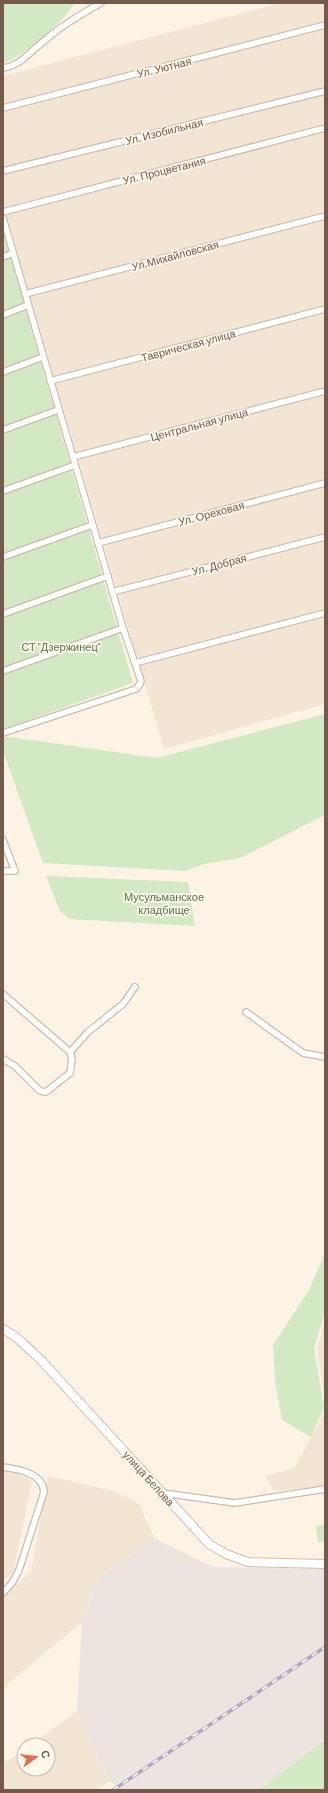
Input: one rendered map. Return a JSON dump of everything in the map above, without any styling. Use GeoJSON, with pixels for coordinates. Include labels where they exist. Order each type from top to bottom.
{"type":"FeatureCollection","features":[{"type":"Feature","properties":{"kind":"main road","name":"улица Белова"},"geometry":{"type":"LineString","coordinates":[[3,1329],[16,1337],[41,1360],[209,1544],[226,1554],[248,1562],[325,1564]]}},
{"type":"Feature","properties":{"kind":"street"},"geometry":{"type":"LineString","coordinates":[[3,68],[10,68],[77,16],[101,3]]}},
{"type":"Feature","properties":{"kind":"street","name":"Ул. Уютная"},"geometry":{"type":"LineString","coordinates":[[3,108],[325,25]]}},
{"type":"Feature","properties":{"kind":"street","name":"Ул. Изобильная"},"geometry":{"type":"LineString","coordinates":[[3,171],[325,91]]}},
{"type":"Feature","properties":{"kind":"street","name":"Ул. Процветания"},"geometry":{"type":"LineString","coordinates":[[3,212],[325,128]]}},
{"type":"Feature","properties":{"kind":"street","name":"Ул.Михайловская"},"geometry":{"type":"LineString","coordinates":[[25,294],[325,216]]}},
{"type":"Feature","properties":{"kind":"street"},"geometry":{"type":"LineString","coordinates":[[3,218],[92,525],[123,628],[141,681],[136,689],[3,733]]}},
{"type":"Feature","properties":{"kind":"street"},"geometry":{"type":"LineString","coordinates":[[3,257],[13,253]]}},
{"type":"Feature","properties":{"kind":"street"},"geometry":{"type":"LineString","coordinates":[[3,315],[28,305]]}},
{"type":"Feature","properties":{"kind":"street","name":"Таврическая улица"},"geometry":{"type":"LineString","coordinates":[[50,381],[325,309]]}},
{"type":"Feature","properties":{"kind":"street"},"geometry":{"type":"LineString","coordinates":[[3,372],[43,357]]}},
{"type":"Feature","properties":{"kind":"street","name":"Центральная улица"},"geometry":{"type":"LineString","coordinates":[[73,457],[325,391]]}},
{"type":"Feature","properties":{"kind":"street"},"geometry":{"type":"LineString","coordinates":[[3,430],[58,410]]}},
{"type":"Feature","properties":{"kind":"street"},"geometry":{"type":"LineString","coordinates":[[3,491],[75,466]]}},
{"type":"Feature","properties":{"kind":"street","name":"Ул. Ореховая"},"geometry":{"type":"LineString","coordinates":[[98,543],[325,483]]}},
{"type":"Feature","properties":{"kind":"street"},"geometry":{"type":"LineString","coordinates":[[3,557],[92,525]]}},
{"type":"Feature","properties":{"kind":"street","name":"Ул. Добрая"},"geometry":{"type":"LineString","coordinates":[[112,592],[325,537]]}},
{"type":"Feature","properties":{"kind":"street"},"geometry":{"type":"LineString","coordinates":[[3,614],[108,576]]}},
{"type":"Feature","properties":{"kind":"street"},"geometry":{"type":"LineString","coordinates":[[135,663],[325,613]]}},
{"type":"Feature","properties":{"kind":"street"},"geometry":{"type":"LineString","coordinates":[[3,671],[123,628]]}},
{"type":"Feature","properties":{"kind":"street"},"geometry":{"type":"LineString","coordinates":[[3,840],[15,872],[3,871]]}},
{"type":"Feature","properties":{"kind":"street"},"geometry":{"type":"LineString","coordinates":[[70,1052],[88,1032],[123,1004],[135,987]]}},
{"type":"Feature","properties":{"kind":"street"},"geometry":{"type":"LineString","coordinates":[[3,994],[70,1052],[72,1059],[70,1073],[44,1092],[40,1091],[15,1066],[3,1059]]}},
{"type":"Feature","properties":{"kind":"street"},"geometry":{"type":"LineString","coordinates":[[246,1012],[303,1053],[325,1057]]}},
{"type":"Feature","properties":{"kind":"street"},"geometry":{"type":"LineString","coordinates":[[3,1467],[13,1468],[36,1476],[42,1483],[44,1492],[19,1570],[12,1584],[3,1593]]}},
{"type":"Feature","properties":{"kind":"street"},"geometry":{"type":"LineString","coordinates":[[162,1493],[235,1503],[325,1489]]}},
{"type":"Feature","properties":{"kind":"shaded area"},"geometry":{"type":"Polygon","coordinates":[[[281,3],[325,3],[325,704],[164,749],[3,203],[3,76],[281,3]]]}},
{"type":"Feature","properties":{"kind":"shaded area"},"geometry":{"type":"Polygon","coordinates":[[[325,1321],[325,1404],[317,1348],[325,1321]]]}},
{"type":"Feature","properties":{"kind":"shaded area"},"geometry":{"type":"Polygon","coordinates":[[[325,1412],[325,1486],[275,1491],[265,1476],[294,1468],[325,1412]]]}},
{"type":"Feature","properties":{"kind":"shaded area"},"geometry":{"type":"Polygon","coordinates":[[[3,1471],[12,1471],[32,1481],[13,1572],[3,1581],[3,1471]]]}},
{"type":"Feature","properties":{"kind":"shaded area"},"geometry":{"type":"Polygon","coordinates":[[[48,1476],[110,1490],[139,1503],[154,1538],[98,1579],[82,1622],[3,1688],[3,1595],[17,1585],[31,1571],[48,1476]]]}},
{"type":"Feature","properties":{"kind":"shaded area"},"geometry":{"type":"Polygon","coordinates":[[[154,1538],[213,1567],[325,1569],[325,1740],[259,1790],[122,1790],[109,1781],[77,1711],[82,1622],[98,1579],[154,1538]]]}},
{"type":"Feature","properties":{"kind":"shaded area"},"geometry":{"type":"Polygon","coordinates":[[[77,1711],[109,1781],[96,1790],[3,1790],[3,1764],[16,1755],[16,1777],[56,1777],[56,1737],[41,1737],[77,1711]]]}},
{"type":"Feature","properties":{"kind":"green space"},"geometry":{"type":"Polygon","coordinates":[[[3,3],[74,3],[63,19],[43,38],[11,60],[3,63],[3,3]]]}},
{"type":"Feature","properties":{"kind":"green space","name":"СТ \"Дзержинец\""},"geometry":{"type":"Polygon","coordinates":[[[3,231],[133,683],[3,729],[3,231]]]}},
{"type":"Feature","properties":{"kind":"green space"},"geometry":{"type":"Polygon","coordinates":[[[325,714],[325,815],[240,858],[204,864],[185,871],[43,863],[3,751],[3,736],[157,758],[325,714]]]}},
{"type":"Feature","properties":{"kind":"green space","name":"Мусульманское кладбище"},"geometry":{"type":"Polygon","coordinates":[[[46,876],[188,882],[195,926],[69,919],[60,911],[46,876]]]}},
{"type":"Feature","properties":{"kind":"green space"},"geometry":{"type":"Polygon","coordinates":[[[325,1253],[325,1311],[314,1349],[324,1407],[311,1437],[282,1420],[275,1381],[273,1345],[309,1290],[325,1253]]]}},
{"type":"Feature","properties":{"kind":"green space"},"geometry":{"type":"Polygon","coordinates":[[[325,1525],[325,1541],[318,1542],[316,1526],[325,1525]]]}},
{"type":"Feature","properties":{"kind":"green space"},"geometry":{"type":"Polygon","coordinates":[[[325,1740],[325,1790],[259,1790],[325,1740]]]}},
{"type":"Feature","properties":{"kind":"railway"},"geometry":{"type":"LineString","coordinates":[[113,1790],[325,1647]]}}]}
